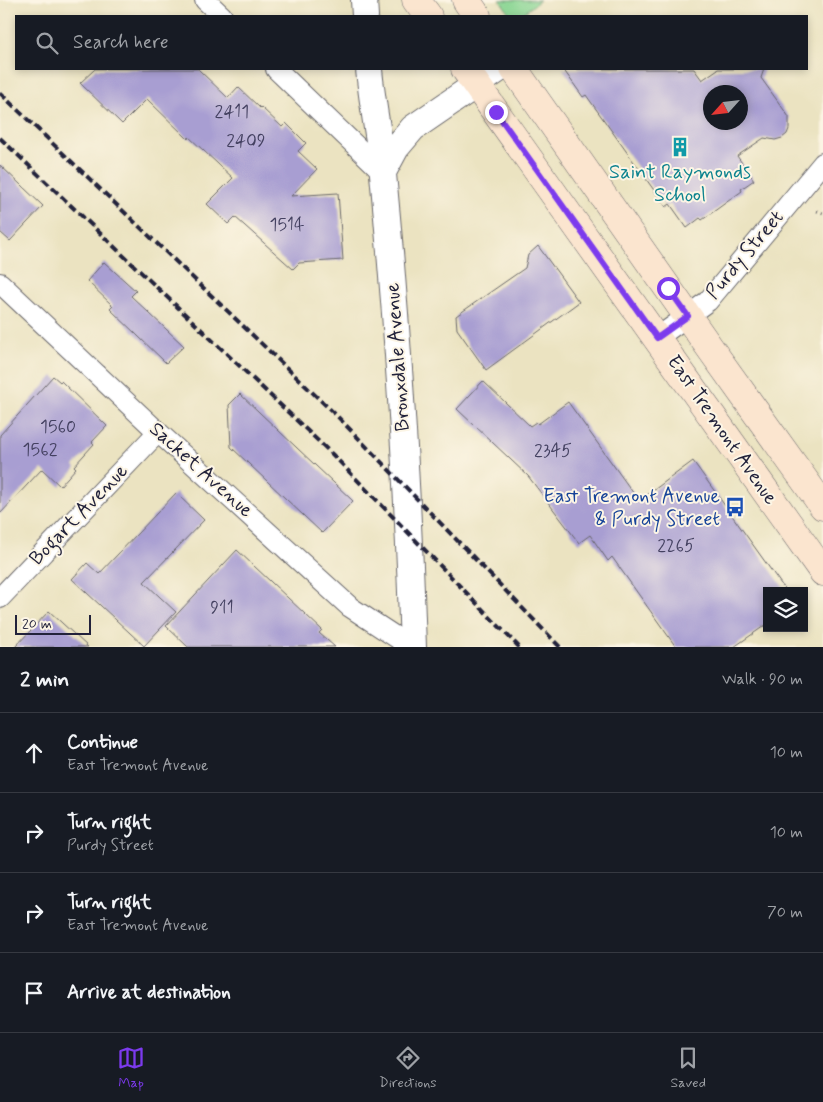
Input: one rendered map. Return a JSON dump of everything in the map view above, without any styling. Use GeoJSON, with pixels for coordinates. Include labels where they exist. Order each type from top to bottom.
{"type":"FeatureCollection","features":[{"type":"Feature","properties":{"kind":"main road"},"geometry":{"type":"LineString","coordinates":[[416,0],[427,15]]}},
{"type":"Feature","properties":{"kind":"main road"},"geometry":{"type":"LineString","coordinates":[[466,0],[477,15]]}},
{"type":"Feature","properties":{"kind":"main road","name":"East Tremont Avenue"},"geometry":{"type":"LineString","coordinates":[[515,70],[823,506]]}},
{"type":"Feature","properties":{"kind":"main road","name":"East Tremont Avenue"},"geometry":{"type":"LineString","coordinates":[[471,76],[823,572]]}},
{"type":"Feature","properties":{"kind":"street"},"geometry":{"type":"LineString","coordinates":[[205,0],[221,15]]}},
{"type":"Feature","properties":{"kind":"street"},"geometry":{"type":"LineString","coordinates":[[364,0],[365,15]]}},
{"type":"Feature","properties":{"kind":"street"},"geometry":{"type":"LineString","coordinates":[[277,70],[383,172],[396,148],[413,128],[471,76],[495,70]]}},
{"type":"Feature","properties":{"kind":"street","name":"Bronxdale Avenue"},"geometry":{"type":"LineString","coordinates":[[369,70],[371,99],[383,172],[407,480],[412,647]]}},
{"type":"Feature","properties":{"kind":"street","name":"Purdy Street"},"geometry":{"type":"LineString","coordinates":[[657,338],[708,301],[823,162]]}},
{"type":"Feature","properties":{"kind":"street","name":"Sacket Avenue"},"geometry":{"type":"LineString","coordinates":[[0,283],[158,432],[350,606],[412,647]]}},
{"type":"Feature","properties":{"kind":"street","name":"Bogart Avenue"},"geometry":{"type":"LineString","coordinates":[[0,598],[158,432]]}},
{"type":"Feature","properties":{"kind":"path"},"geometry":{"type":"LineString","coordinates":[[817,212],[823,213]]}},
{"type":"Feature","properties":{"kind":"green space"},"geometry":{"type":"Polygon","coordinates":[[[500,0],[540,0],[521,15],[510,15],[500,0]]]}},
{"type":"Feature","properties":{"kind":"building"},"geometry":{"type":"Polygon","coordinates":[[[94,70],[199,70],[228,98],[238,87],[282,127],[286,123],[306,143],[298,151],[317,169],[291,196],[338,193],[343,260],[299,263],[293,269],[235,217],[228,224],[207,204],[233,178],[189,137],[188,139],[147,99],[122,124],[80,83],[94,70]]]}},
{"type":"Feature","properties":{"kind":"building","name":"Saint Raymonds School"},"geometry":{"type":"Polygon","coordinates":[[[564,70],[695,70],[702,80],[717,70],[764,70],[761,78],[789,117],[787,134],[775,140],[764,138],[737,156],[754,180],[702,220],[700,218],[687,228],[670,204],[666,207],[586,95],[583,97],[564,70]]]}},
{"type":"Feature","properties":{"kind":"building"},"geometry":{"type":"Polygon","coordinates":[[[0,165],[43,206],[10,241],[0,232],[0,165]]]}},
{"type":"Feature","properties":{"kind":"building"},"geometry":{"type":"Polygon","coordinates":[[[538,246],[579,302],[486,370],[457,329],[456,316],[525,268],[528,255],[538,246]]]}},
{"type":"Feature","properties":{"kind":"building"},"geometry":{"type":"Polygon","coordinates":[[[104,262],[136,291],[131,296],[184,346],[166,363],[110,309],[113,306],[87,281],[104,262]]]}},
{"type":"Feature","properties":{"kind":"building"},"geometry":{"type":"Polygon","coordinates":[[[53,376],[61,381],[107,426],[92,442],[94,444],[74,466],[76,468],[60,486],[42,469],[0,514],[0,435],[53,376]]]}},
{"type":"Feature","properties":{"kind":"building"},"geometry":{"type":"Polygon","coordinates":[[[483,381],[530,426],[536,422],[538,424],[568,402],[639,501],[693,461],[783,587],[763,587],[763,627],[734,647],[676,647],[612,557],[608,561],[590,535],[579,543],[528,476],[457,409],[483,381]]]}},
{"type":"Feature","properties":{"kind":"building"},"geometry":{"type":"Polygon","coordinates":[[[240,394],[353,501],[322,533],[231,447],[229,405],[240,394]]]}},
{"type":"Feature","properties":{"kind":"building"},"geometry":{"type":"Polygon","coordinates":[[[176,493],[204,520],[144,582],[176,612],[144,646],[72,579],[87,563],[99,574],[176,493]]]}},
{"type":"Feature","properties":{"kind":"building"},"geometry":{"type":"Polygon","coordinates":[[[237,550],[322,630],[319,633],[335,647],[188,647],[166,626],[237,550]]]}},
{"type":"Feature","properties":{"kind":"building"},"geometry":{"type":"Polygon","coordinates":[[[49,611],[88,647],[15,647],[49,611]]]}},
{"type":"Feature","properties":{"kind":"railway"},"geometry":{"type":"LineString","coordinates":[[0,93],[337,416],[560,647]]}},
{"type":"Feature","properties":{"kind":"railway"},"geometry":{"type":"LineString","coordinates":[[0,138],[333,455],[519,647]]}},
{"type":"Feature","properties":{"kind":"place","name":"Saint Raymonds School"},"geometry":{"type":"Point","coordinates":[680,147]}},
{"type":"Feature","properties":{"kind":"place","name":"East Tremont Avenue & Purdy Street"},"geometry":{"type":"Point","coordinates":[735,507]}},
{"type":"Feature","properties":{"kind":"route"},"geometry":{"type":"LineString","coordinates":[[496,112],[657,338],[688,316],[668,288]]}}]}
